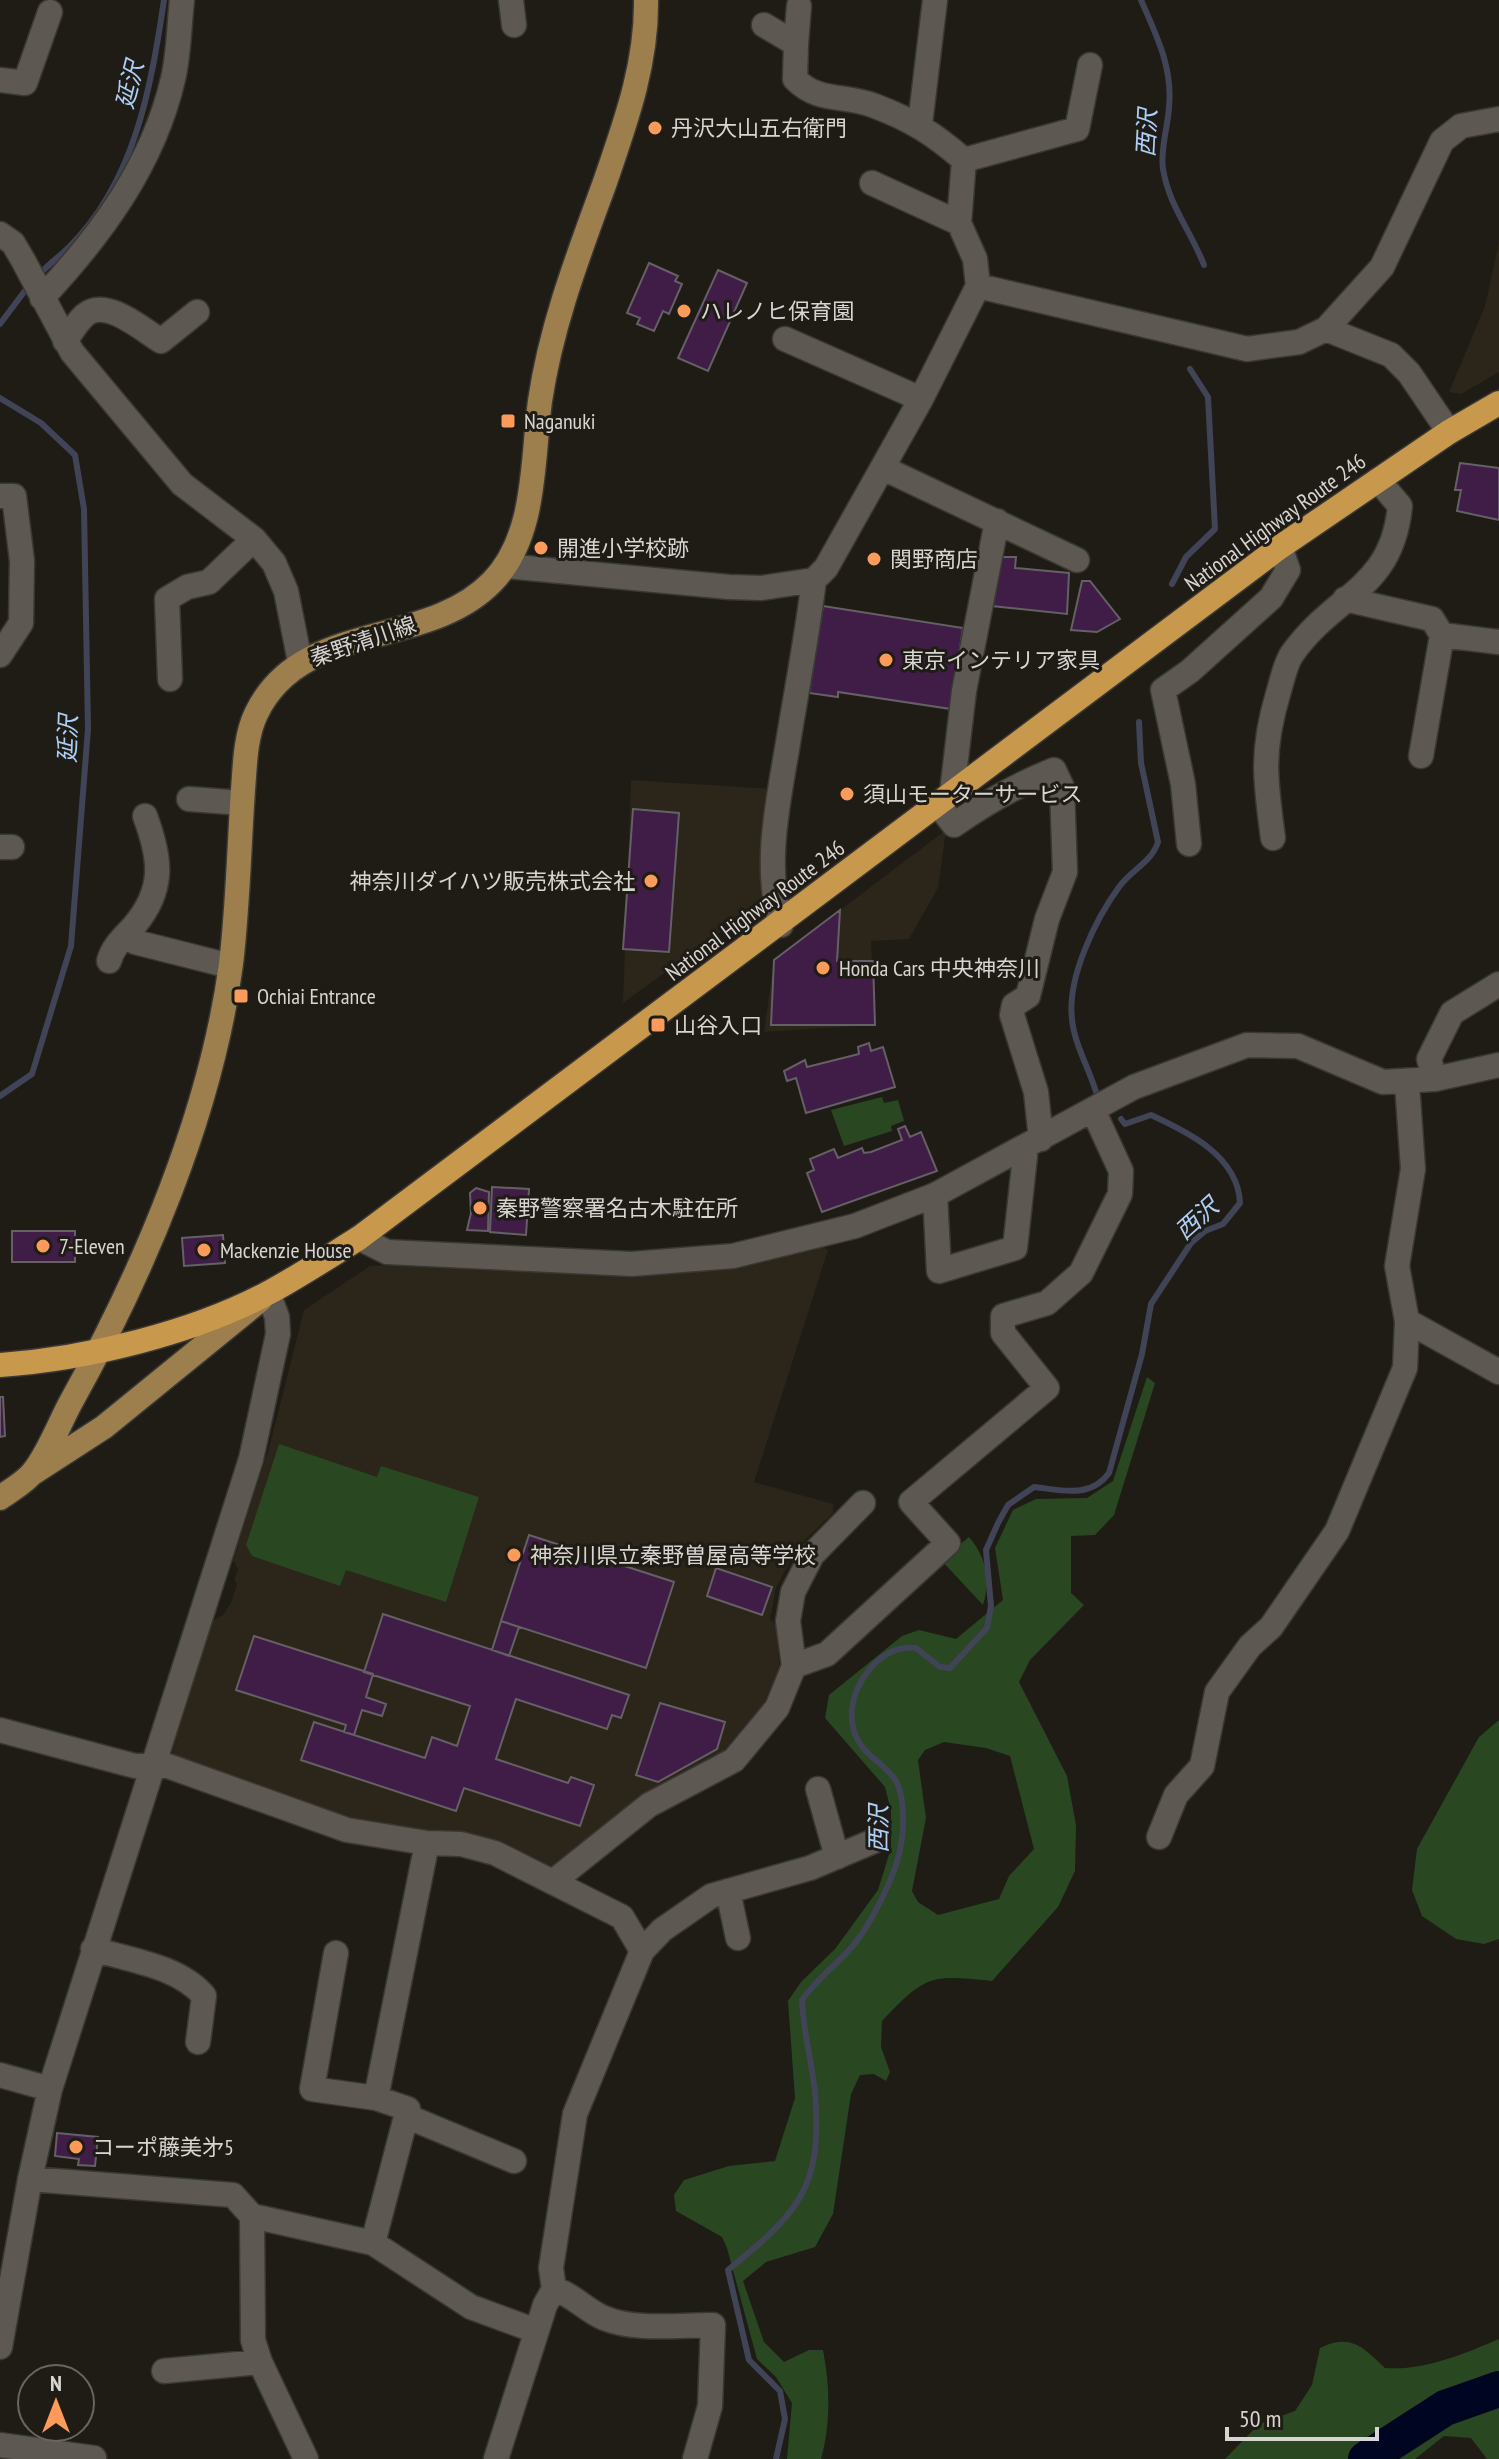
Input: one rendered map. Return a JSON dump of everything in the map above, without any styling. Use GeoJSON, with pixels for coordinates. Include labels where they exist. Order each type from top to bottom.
{"type":"FeatureCollection","features":[{"type":"Feature","properties":{"kind":"highway","name":"National Highway Route 246"},"geometry":{"type":"LineString","coordinates":[[0,1365],[98,1353],[193,1323],[268,1293],[359,1238],[781,925],[1280,547],[1449,432],[1499,403]]}},
{"type":"Feature","properties":{"kind":"main road","name":"秦野清川線"},"geometry":{"type":"LineString","coordinates":[[33,1473],[98,1353],[174,1185],[214,1049],[230,966],[242,803],[254,718],[287,671],[300,662],[334,647],[445,613],[471,600],[505,566],[517,542],[529,499],[553,333],[634,97],[647,37],[646,0]]}},
{"type":"Feature","properties":{"kind":"main road"},"geometry":{"type":"LineString","coordinates":[[0,1498],[95,1433],[229,1329],[268,1293]]}},
{"type":"Feature","properties":{"kind":"street"},"geometry":{"type":"LineString","coordinates":[[42,298],[81,257],[126,195],[148,151],[162,119],[174,76],[182,0]]}},
{"type":"Feature","properties":{"kind":"street"},"geometry":{"type":"LineString","coordinates":[[511,0],[514,25]]}},
{"type":"Feature","properties":{"kind":"street"},"geometry":{"type":"LineString","coordinates":[[920,124],[935,0]]}},
{"type":"Feature","properties":{"kind":"street"},"geometry":{"type":"LineString","coordinates":[[799,6],[795,79],[808,93],[871,104],[920,124],[964,160]]}},
{"type":"Feature","properties":{"kind":"street"},"geometry":{"type":"LineString","coordinates":[[0,80],[25,83],[48,44],[50,12]]}},
{"type":"Feature","properties":{"kind":"street"},"geometry":{"type":"LineString","coordinates":[[764,25],[796,44]]}},
{"type":"Feature","properties":{"kind":"street"},"geometry":{"type":"LineString","coordinates":[[964,160],[1077,129],[1080,77]]}},
{"type":"Feature","properties":{"kind":"street"},"geometry":{"type":"LineString","coordinates":[[978,286],[1247,349],[1273,349],[1299,342],[1326,329],[1382,267],[1442,141],[1461,126],[1499,119]]}},
{"type":"Feature","properties":{"kind":"street"},"geometry":{"type":"LineString","coordinates":[[781,925],[774,902],[772,873],[776,812],[814,580],[826,568],[883,468],[978,286],[975,259],[959,223],[964,160]]}},
{"type":"Feature","properties":{"kind":"street"},"geometry":{"type":"LineString","coordinates":[[872,183],[959,223]]}},
{"type":"Feature","properties":{"kind":"street"},"geometry":{"type":"LineString","coordinates":[[0,234],[13,243],[65,341],[182,484],[254,539],[274,563],[286,591],[300,662]]}},
{"type":"Feature","properties":{"kind":"street"},"geometry":{"type":"LineString","coordinates":[[65,341],[86,314],[97,309],[112,311],[161,341],[197,312]]}},
{"type":"Feature","properties":{"kind":"street"},"geometry":{"type":"LineString","coordinates":[[1326,329],[1391,355],[1409,373],[1449,432]]}},
{"type":"Feature","properties":{"kind":"street"},"geometry":{"type":"LineString","coordinates":[[785,339],[921,399]]}},
{"type":"Feature","properties":{"kind":"street"},"geometry":{"type":"LineString","coordinates":[[883,468],[1077,560]]}},
{"type":"Feature","properties":{"kind":"street"},"geometry":{"type":"LineString","coordinates":[[1273,838],[1264,769],[1266,734],[1291,656],[1345,599],[1380,570],[1397,536],[1400,506],[1378,480]]}},
{"type":"Feature","properties":{"kind":"street"},"geometry":{"type":"LineString","coordinates":[[0,655],[21,623],[22,561],[9,491]]}},
{"type":"Feature","properties":{"kind":"street"},"geometry":{"type":"LineString","coordinates":[[935,1195],[939,1271],[1015,1248],[1034,1143],[1036,1092],[1012,1015],[1014,1005],[1028,996],[1047,919],[1065,872],[1062,787],[1054,770],[991,800],[954,825],[945,798],[997,521]]}},
{"type":"Feature","properties":{"kind":"street"},"geometry":{"type":"LineString","coordinates":[[170,679],[167,599],[187,587],[209,582],[254,539]]}},
{"type":"Feature","properties":{"kind":"street"},"geometry":{"type":"LineString","coordinates":[[1189,844],[1187,810],[1163,690],[1190,671],[1220,640],[1271,598],[1288,570],[1280,547]]}},
{"type":"Feature","properties":{"kind":"street"},"geometry":{"type":"LineString","coordinates":[[505,566],[729,587],[762,588],[814,580]]}},
{"type":"Feature","properties":{"kind":"street"},"geometry":{"type":"LineString","coordinates":[[1345,599],[1432,619],[1442,635],[1421,756]]}},
{"type":"Feature","properties":{"kind":"street"},"geometry":{"type":"LineString","coordinates":[[1442,635],[1499,642]]}},
{"type":"Feature","properties":{"kind":"street"},"geometry":{"type":"LineString","coordinates":[[189,799],[242,803]]}},
{"type":"Feature","properties":{"kind":"street"},"geometry":{"type":"LineString","coordinates":[[109,961],[112,950],[150,907],[157,879],[157,850],[145,816]]}},
{"type":"Feature","properties":{"kind":"street"},"geometry":{"type":"LineString","coordinates":[[125,936],[135,942],[230,966]]}},
{"type":"Feature","properties":{"kind":"street"},"geometry":{"type":"LineString","coordinates":[[1435,1079],[1429,1059],[1452,1013],[1499,984]]}},
{"type":"Feature","properties":{"kind":"street"},"geometry":{"type":"LineString","coordinates":[[359,1238],[387,1252],[632,1264],[733,1256],[855,1226],[935,1195],[1134,1087],[1247,1045],[1298,1046],[1357,1074],[1383,1082],[1435,1079],[1499,1065]]}},
{"type":"Feature","properties":{"kind":"street"},"geometry":{"type":"LineString","coordinates":[[1159,1837],[1176,1795],[1202,1766],[1217,1692],[1250,1646],[1271,1627],[1337,1531],[1405,1368],[1407,1321],[1397,1266],[1413,1169],[1407,1083]]}},
{"type":"Feature","properties":{"kind":"street"},"geometry":{"type":"LineString","coordinates":[[794,1666],[827,1654],[948,1543],[911,1502],[1047,1388],[1003,1333],[1003,1316],[1047,1303],[1081,1273],[1120,1194],[1121,1171],[1093,1110]]}},
{"type":"Feature","properties":{"kind":"street"},"geometry":{"type":"LineString","coordinates":[[0,2347],[30,2179],[50,2089],[262,1415],[278,1334],[277,1317],[268,1293]]}},
{"type":"Feature","properties":{"kind":"street"},"geometry":{"type":"LineString","coordinates":[[1407,1321],[1499,1372]]}},
{"type":"Feature","properties":{"kind":"street"},"geometry":{"type":"LineString","coordinates":[[554,1881],[649,1805],[734,1760],[777,1708],[794,1666],[788,1621],[793,1592],[812,1555],[863,1503]]}},
{"type":"Feature","properties":{"kind":"street"},"geometry":{"type":"LineString","coordinates":[[0,1730],[135,1766],[168,1766],[212,1779],[347,1830],[427,1843],[461,1844],[495,1853],[622,1917],[642,1951]]}},
{"type":"Feature","properties":{"kind":"street"},"geometry":{"type":"LineString","coordinates":[[818,1789],[837,1857]]}},
{"type":"Feature","properties":{"kind":"street"},"geometry":{"type":"LineString","coordinates":[[496,2459],[536,2331],[554,2289],[551,2268],[575,2114],[642,1951],[682,1914],[711,1896],[770,1881],[874,1841]]}},
{"type":"Feature","properties":{"kind":"street"},"geometry":{"type":"LineString","coordinates":[[376,2098],[427,1843]]}},
{"type":"Feature","properties":{"kind":"street"},"geometry":{"type":"LineString","coordinates":[[728,1891],[738,1938]]}},
{"type":"Feature","properties":{"kind":"street"},"geometry":{"type":"LineString","coordinates":[[93,1949],[175,1974],[194,1984],[204,1996],[198,2042]]}},
{"type":"Feature","properties":{"kind":"street"},"geometry":{"type":"LineString","coordinates":[[336,1953],[312,2089],[376,2098],[408,2109],[373,2243]]}},
{"type":"Feature","properties":{"kind":"street"},"geometry":{"type":"LineString","coordinates":[[0,2075],[50,2089]]}},
{"type":"Feature","properties":{"kind":"street"},"geometry":{"type":"LineString","coordinates":[[406,2116],[514,2161]]}},
{"type":"Feature","properties":{"kind":"street"},"geometry":{"type":"LineString","coordinates":[[30,2179],[233,2195],[252,2216],[373,2243],[471,2307],[536,2331]]}},
{"type":"Feature","properties":{"kind":"street"},"geometry":{"type":"LineString","coordinates":[[252,2216],[253,2340],[260,2362],[306,2459]]}},
{"type":"Feature","properties":{"kind":"street"},"geometry":{"type":"LineString","coordinates":[[554,2289],[571,2294],[605,2319],[642,2325],[713,2325],[710,2406],[695,2459]]}},
{"type":"Feature","properties":{"kind":"street"},"geometry":{"type":"LineString","coordinates":[[164,2371],[260,2362]]}},
{"type":"Feature","properties":{"kind":"street"},"geometry":{"type":"LineString","coordinates":[[0,2445],[94,2458]]}},
{"type":"Feature","properties":{"kind":"shaded area"},"geometry":{"type":"Polygon","coordinates":[[[1499,242],[1499,372],[1461,394],[1449,392],[1485,306],[1499,242]]]}},
{"type":"Feature","properties":{"kind":"shaded area"},"geometry":{"type":"Polygon","coordinates":[[[631,780],[772,789],[762,902],[623,1003],[631,780]]]}},
{"type":"Feature","properties":{"kind":"shaded area"},"geometry":{"type":"Polygon","coordinates":[[[946,830],[938,888],[909,939],[871,941],[875,1025],[764,1032],[774,960],[946,830]]]}},
{"type":"Feature","properties":{"kind":"shaded area","name":"神奈川県立秦野曽屋高等学校"},"geometry":{"type":"Polygon","coordinates":[[[819,1244],[828,1250],[754,1482],[833,1504],[833,1513],[796,1549],[776,1588],[770,1619],[776,1626],[780,1673],[768,1703],[726,1752],[554,1871],[321,1809],[175,1756],[171,1749],[213,1620],[223,1615],[231,1603],[237,1584],[234,1580],[238,1569],[233,1561],[269,1448],[304,1310],[370,1266],[819,1244]]]}},
{"type":"Feature","properties":{"kind":"green space"},"geometry":{"type":"Polygon","coordinates":[[[882,1097],[884,1103],[898,1100],[904,1121],[891,1126],[892,1131],[844,1146],[831,1110],[882,1097]]]}},
{"type":"Feature","properties":{"kind":"green space"},"geometry":{"type":"Polygon","coordinates":[[[1147,1377],[1155,1383],[1114,1515],[1095,1535],[1071,1536],[1071,1593],[1084,1605],[1030,1660],[1019,1682],[1067,1776],[1076,1825],[1075,1871],[1058,1907],[992,1981],[955,1978],[931,1981],[909,1994],[882,2021],[881,2047],[890,2072],[886,2081],[874,2074],[860,2075],[851,2094],[833,2214],[815,2247],[766,2262],[743,2281],[764,2342],[784,2362],[809,2350],[823,2350],[828,2404],[827,2432],[821,2459],[787,2459],[792,2403],[776,2377],[757,2359],[727,2248],[722,2237],[676,2211],[674,2195],[684,2180],[729,2166],[775,2161],[795,2098],[788,2001],[801,1982],[835,1949],[878,1890],[891,1848],[891,1811],[885,1787],[825,1718],[829,1695],[902,1636],[919,1630],[956,1639],[1003,1600],[995,1548],[1013,1510],[1036,1499],[1087,1498],[1113,1481],[1147,1377]],[[944,1742],[925,1750],[918,1760],[926,1818],[912,1891],[918,1902],[938,1915],[999,1899],[1009,1876],[1034,1849],[1010,1756],[986,1748],[944,1742]]]}},
{"type":"Feature","properties":{"kind":"green space"},"geometry":{"type":"Polygon","coordinates":[[[279,1444],[377,1477],[381,1466],[479,1497],[446,1602],[346,1570],[340,1586],[252,1556],[246,1545],[279,1444]]]}},
{"type":"Feature","properties":{"kind":"green space"},"geometry":{"type":"Polygon","coordinates":[[[969,1537],[979,1552],[987,1577],[983,1605],[941,1560],[969,1537]]]}},
{"type":"Feature","properties":{"kind":"green space"},"geometry":{"type":"Polygon","coordinates":[[[1499,1720],[1499,1939],[1484,1944],[1456,1939],[1422,1916],[1412,1890],[1417,1849],[1479,1737],[1499,1720]]]}},
{"type":"Feature","properties":{"kind":"green space"},"geometry":{"type":"Polygon","coordinates":[[[1499,2339],[1499,2459],[1487,2459],[1471,2438],[1444,2436],[1415,2459],[1225,2459],[1259,2424],[1295,2411],[1312,2385],[1320,2348],[1340,2342],[1356,2344],[1385,2368],[1400,2368],[1444,2360],[1499,2339]]]}},
{"type":"Feature","properties":{"kind":"building"},"geometry":{"type":"Polygon","coordinates":[[[649,263],[678,276],[675,281],[682,284],[669,314],[663,311],[654,331],[637,324],[640,318],[627,313],[649,263]]]}},
{"type":"Feature","properties":{"kind":"building"},"geometry":{"type":"Polygon","coordinates":[[[718,270],[747,283],[708,371],[678,358],[718,270]]]}},
{"type":"Feature","properties":{"kind":"building"},"geometry":{"type":"Polygon","coordinates":[[[1460,463],[1499,468],[1499,520],[1457,511],[1461,490],[1455,490],[1460,463]]]}},
{"type":"Feature","properties":{"kind":"building"},"geometry":{"type":"Polygon","coordinates":[[[996,557],[1016,557],[1015,568],[1069,573],[1067,614],[992,606],[996,557]]]}},
{"type":"Feature","properties":{"kind":"building"},"geometry":{"type":"Polygon","coordinates":[[[1082,581],[1090,581],[1120,619],[1097,632],[1071,630],[1082,581]]]}},
{"type":"Feature","properties":{"kind":"building","name":"東京インテリア家具"},"geometry":{"type":"Polygon","coordinates":[[[823,606],[963,628],[951,709],[838,692],[838,697],[809,693],[823,606]]]}},
{"type":"Feature","properties":{"kind":"building","name":"神奈川ダイハツ販売株式会社"},"geometry":{"type":"Polygon","coordinates":[[[633,809],[679,813],[669,952],[623,949],[633,809]]]}},
{"type":"Feature","properties":{"kind":"building","name":"Honda Cars 中央神奈川"},"geometry":{"type":"Polygon","coordinates":[[[840,910],[837,961],[873,961],[875,1025],[771,1025],[774,960],[840,910]]]}},
{"type":"Feature","properties":{"kind":"building"},"geometry":{"type":"Polygon","coordinates":[[[869,1043],[871,1051],[883,1047],[895,1087],[806,1113],[796,1078],[787,1081],[784,1071],[805,1060],[807,1067],[859,1054],[858,1047],[869,1043]]]}},
{"type":"Feature","properties":{"kind":"building"},"geometry":{"type":"Polygon","coordinates":[[[905,1126],[910,1137],[921,1132],[937,1171],[822,1212],[807,1173],[814,1170],[810,1159],[834,1149],[838,1158],[862,1148],[864,1153],[871,1152],[902,1140],[898,1129],[905,1126]]]}},
{"type":"Feature","properties":{"kind":"building"},"geometry":{"type":"Polygon","coordinates":[[[492,1187],[529,1189],[526,1235],[490,1232],[492,1187]]]}},
{"type":"Feature","properties":{"kind":"building","name":"秦野警察署名古木駐在所"},"geometry":{"type":"Polygon","coordinates":[[[476,1188],[489,1192],[488,1231],[467,1230],[471,1213],[470,1193],[476,1188]]]}},
{"type":"Feature","properties":{"kind":"building","name":"7-Eleven"},"geometry":{"type":"Polygon","coordinates":[[[12,1231],[75,1231],[75,1262],[12,1262],[12,1231]]]}},
{"type":"Feature","properties":{"kind":"building","name":"Mackenzie House"},"geometry":{"type":"Polygon","coordinates":[[[223,1235],[225,1263],[184,1266],[182,1238],[223,1235]]]}},
{"type":"Feature","properties":{"kind":"building"},"geometry":{"type":"Polygon","coordinates":[[[0,1397],[3,1397],[5,1436],[0,1437],[0,1397]]]}},
{"type":"Feature","properties":{"kind":"building"},"geometry":{"type":"Polygon","coordinates":[[[529,1535],[674,1582],[646,1668],[501,1621],[529,1535]]]}},
{"type":"Feature","properties":{"kind":"building"},"geometry":{"type":"Polygon","coordinates":[[[716,1568],[772,1587],[762,1615],[707,1596],[716,1568]]]}},
{"type":"Feature","properties":{"kind":"building"},"geometry":{"type":"Polygon","coordinates":[[[383,1614],[629,1695],[621,1718],[612,1715],[607,1729],[516,1699],[496,1759],[568,1783],[571,1777],[594,1785],[580,1826],[464,1788],[456,1811],[301,1760],[314,1722],[425,1758],[432,1737],[457,1746],[470,1706],[364,1672],[383,1614]]]}},
{"type":"Feature","properties":{"kind":"building"},"geometry":{"type":"Polygon","coordinates":[[[501,1621],[519,1627],[509,1656],[492,1650],[501,1621]]]}},
{"type":"Feature","properties":{"kind":"building"},"geometry":{"type":"Polygon","coordinates":[[[254,1636],[373,1674],[366,1697],[386,1704],[382,1716],[362,1710],[354,1735],[344,1732],[346,1725],[236,1690],[254,1636]]]}},
{"type":"Feature","properties":{"kind":"building"},"geometry":{"type":"Polygon","coordinates":[[[660,1703],[725,1722],[717,1749],[658,1782],[636,1775],[660,1703]]]}},
{"type":"Feature","properties":{"kind":"building","name":"コーポ藤美㐧5"},"geometry":{"type":"Polygon","coordinates":[[[57,2133],[98,2137],[95,2166],[78,2165],[79,2159],[55,2156],[57,2133]]]}},
{"type":"Feature","properties":{"kind":"waterway","name":"延沢"},"geometry":{"type":"LineString","coordinates":[[38,276],[91,221],[125,163],[146,99],[164,0]]}},
{"type":"Feature","properties":{"kind":"waterway","name":"西沢"},"geometry":{"type":"LineString","coordinates":[[1141,0],[1162,52],[1170,92],[1163,154],[1166,182],[1204,265]]}},
{"type":"Feature","properties":{"kind":"waterway","name":"延沢"},"geometry":{"type":"LineString","coordinates":[[0,324],[30,284]]}},
{"type":"Feature","properties":{"kind":"waterway","name":"西沢"},"geometry":{"type":"LineString","coordinates":[[1172,584],[1186,557],[1215,529],[1208,397],[1190,369]]}},
{"type":"Feature","properties":{"kind":"waterway","name":"延沢"},"geometry":{"type":"LineString","coordinates":[[0,398],[41,423],[75,455],[84,509],[88,729],[71,946],[32,1074],[0,1096]]}},
{"type":"Feature","properties":{"kind":"waterway","name":"西沢"},"geometry":{"type":"LineString","coordinates":[[1097,1095],[1076,1038],[1072,1003],[1078,968],[1092,932],[1119,887],[1151,855],[1158,842],[1141,763],[1139,722]]}},
{"type":"Feature","properties":{"kind":"waterway","name":"西沢"},"geometry":{"type":"LineString","coordinates":[[776,2459],[785,2419],[780,2391],[749,2360],[728,2270],[772,2232],[801,2196],[815,2153],[816,2126],[815,2093],[802,2000],[852,1947],[866,1927],[887,1887],[900,1850],[903,1816],[900,1790],[891,1774],[857,1739],[852,1719],[854,1698],[869,1670],[890,1653],[902,1648],[916,1648],[940,1667],[950,1668],[987,1628],[991,1606],[986,1550],[1008,1505],[1034,1487],[1084,1490],[1093,1487],[1109,1473],[1142,1354],[1151,1304],[1191,1243],[1205,1231],[1223,1224],[1240,1203],[1230,1172],[1221,1159],[1195,1138],[1151,1115],[1125,1124],[1121,1119]]}},
{"type":"Feature","properties":{"kind":"waterway"},"geometry":{"type":"LineString","coordinates":[[1366,2459],[1445,2408],[1499,2389]]}},
{"type":"Feature","properties":{"kind":"place","name":"丹沢大山五右衛門"},"geometry":{"type":"Point","coordinates":[655,128]}},
{"type":"Feature","properties":{"kind":"place","name":"ハレノヒ保育園"},"geometry":{"type":"Point","coordinates":[684,311]}},
{"type":"Feature","properties":{"kind":"place","name":"Naganuki"},"geometry":{"type":"Point","coordinates":[508,421]}},
{"type":"Feature","properties":{"kind":"place","name":"開進小学校跡"},"geometry":{"type":"Point","coordinates":[541,548]}},
{"type":"Feature","properties":{"kind":"place","name":"関野商店"},"geometry":{"type":"Point","coordinates":[874,559]}},
{"type":"Feature","properties":{"kind":"place","name":"東京インテリア家具"},"geometry":{"type":"Point","coordinates":[886,660]}},
{"type":"Feature","properties":{"kind":"place","name":"須山モーターサービス"},"geometry":{"type":"Point","coordinates":[847,794]}},
{"type":"Feature","properties":{"kind":"place","name":"神奈川ダイハツ販売株式会社"},"geometry":{"type":"Point","coordinates":[651,881]}},
{"type":"Feature","properties":{"kind":"place","name":"Honda Cars 中央神奈川"},"geometry":{"type":"Point","coordinates":[823,968]}},
{"type":"Feature","properties":{"kind":"place","name":"Ochiai Entrance"},"geometry":{"type":"Point","coordinates":[241,996]}},
{"type":"Feature","properties":{"kind":"place","name":"山谷入口"},"geometry":{"type":"Point","coordinates":[658,1025]}},
{"type":"Feature","properties":{"kind":"place","name":"秦野警察署名古木駐在所"},"geometry":{"type":"Point","coordinates":[480,1208]}},
{"type":"Feature","properties":{"kind":"place","name":"7-Eleven"},"geometry":{"type":"Point","coordinates":[43,1246]}},
{"type":"Feature","properties":{"kind":"place","name":"Mackenzie House"},"geometry":{"type":"Point","coordinates":[204,1250]}},
{"type":"Feature","properties":{"kind":"place","name":"神奈川県立秦野曽屋高等学校"},"geometry":{"type":"Point","coordinates":[514,1555]}},
{"type":"Feature","properties":{"kind":"place","name":"コーポ藤美㐧5"},"geometry":{"type":"Point","coordinates":[76,2147]}}]}
